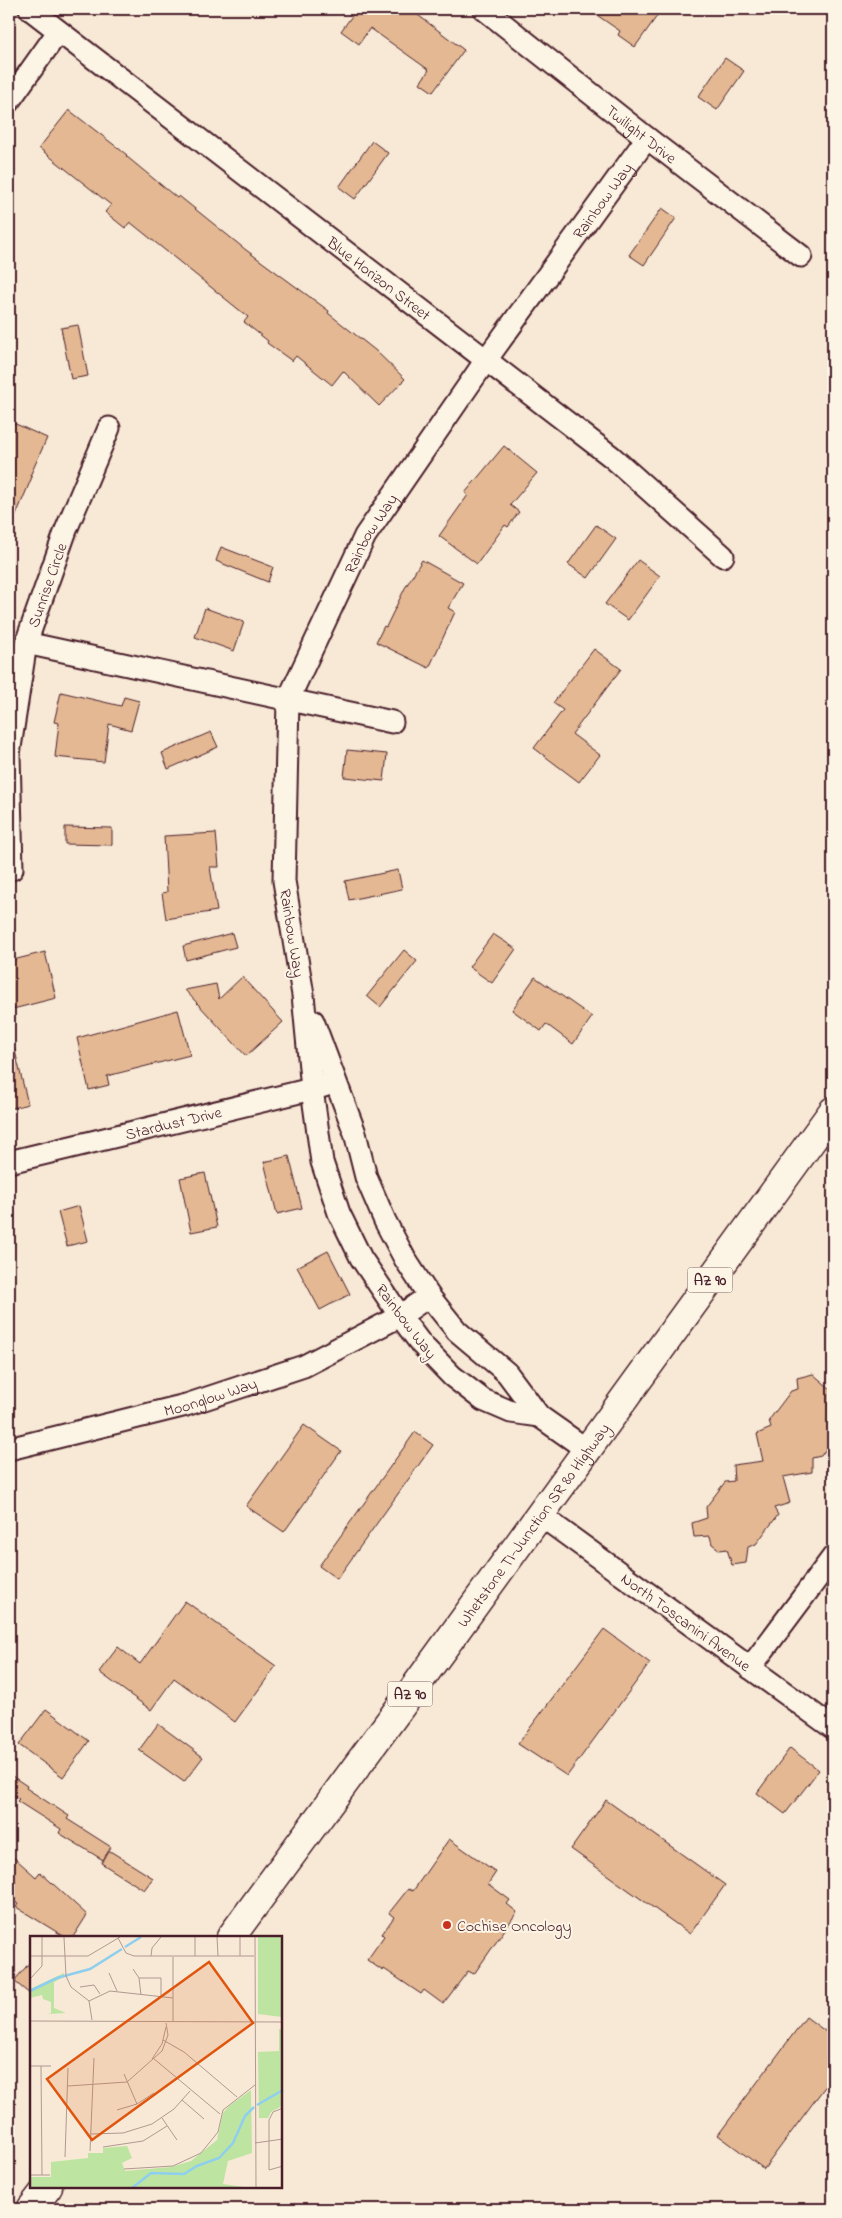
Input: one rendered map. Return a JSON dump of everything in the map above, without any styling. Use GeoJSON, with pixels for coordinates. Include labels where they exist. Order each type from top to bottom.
{"type":"FeatureCollection","features":[{"type":"Feature","properties":{"kind":"highway","name":"Whetstone TI-Junction SR 80 Highway"},"geometry":{"type":"LineString","coordinates":[[232,1936],[833,1111]]}},
{"type":"Feature","properties":{"kind":"highway"},"geometry":{"type":"LineString","coordinates":[[32,2209],[47,2188]]}},
{"type":"Feature","properties":{"kind":"street","name":"Blue Horizon Street"},"geometry":{"type":"LineString","coordinates":[[30,9],[612,457],[723,556]]}},
{"type":"Feature","properties":{"kind":"street","name":"Twilight Drive"},"geometry":{"type":"LineString","coordinates":[[484,9],[647,138],[801,256]]}},
{"type":"Feature","properties":{"kind":"street"},"geometry":{"type":"LineString","coordinates":[[9,101],[58,32]]}},
{"type":"Feature","properties":{"kind":"street","name":"Rainbow Way"},"geometry":{"type":"LineString","coordinates":[[539,1416],[511,1412],[483,1400],[452,1376],[421,1344],[400,1316],[361,1258],[339,1213],[322,1162],[312,1089],[303,995],[284,881],[288,700],[365,536],[486,360],[647,138]]}},
{"type":"Feature","properties":{"kind":"street","name":"Sunrise Circle"},"geometry":{"type":"LineString","coordinates":[[12,869],[9,754],[26,643],[66,530],[109,428]]}},
{"type":"Feature","properties":{"kind":"street"},"geometry":{"type":"LineString","coordinates":[[26,643],[392,722]]}},
{"type":"Feature","properties":{"kind":"street","name":"Rainbow Way"},"geometry":{"type":"LineString","coordinates":[[303,995],[355,1133],[366,1177],[385,1221],[405,1259],[429,1296],[457,1331],[507,1373],[539,1416],[586,1449]]}},
{"type":"Feature","properties":{"kind":"street","name":"Stardust Drive"},"geometry":{"type":"LineString","coordinates":[[9,1162],[336,1083]]}},
{"type":"Feature","properties":{"kind":"street","name":"Moonglow Way"},"geometry":{"type":"LineString","coordinates":[[9,1449],[186,1405],[304,1366],[400,1316],[429,1296]]}},
{"type":"Feature","properties":{"kind":"street","name":"North Toscanini Avenue"},"geometry":{"type":"LineString","coordinates":[[540,1515],[833,1728]]}},
{"type":"Feature","properties":{"kind":"street"},"geometry":{"type":"LineString","coordinates":[[750,1668],[833,1558]]}},
{"type":"Feature","properties":{"kind":"building"},"geometry":{"type":"Polygon","coordinates":[[[357,9],[410,9],[464,50],[433,92],[420,83],[429,70],[370,28],[359,44],[341,31],[357,9]]]}},
{"type":"Feature","properties":{"kind":"building"},"geometry":{"type":"Polygon","coordinates":[[[588,9],[662,9],[635,47],[618,35],[620,31],[588,9]]]}},
{"type":"Feature","properties":{"kind":"building"},"geometry":{"type":"Polygon","coordinates":[[[725,58],[744,71],[717,110],[698,97],[725,58]]]}},
{"type":"Feature","properties":{"kind":"building"},"geometry":{"type":"Polygon","coordinates":[[[69,110],[127,155],[177,198],[179,196],[246,250],[329,311],[328,313],[376,351],[405,379],[379,406],[343,371],[332,385],[296,356],[292,361],[267,343],[268,341],[244,322],[248,317],[130,222],[125,228],[105,212],[111,205],[39,148],[69,110]]]}},
{"type":"Feature","properties":{"kind":"building"},"geometry":{"type":"Polygon","coordinates":[[[372,141],[388,153],[355,199],[339,187],[372,141]]]}},
{"type":"Feature","properties":{"kind":"building"},"geometry":{"type":"Polygon","coordinates":[[[662,208],[676,218],[644,265],[629,255],[662,208]]]}},
{"type":"Feature","properties":{"kind":"building"},"geometry":{"type":"Polygon","coordinates":[[[78,325],[88,376],[71,379],[61,328],[78,325]]]}},
{"type":"Feature","properties":{"kind":"building"},"geometry":{"type":"Polygon","coordinates":[[[9,421],[47,438],[30,476],[32,477],[9,532],[9,421]]]}},
{"type":"Feature","properties":{"kind":"building"},"geometry":{"type":"Polygon","coordinates":[[[504,446],[537,473],[510,505],[519,512],[508,527],[505,525],[477,564],[439,536],[468,495],[465,493],[504,446]]]}},
{"type":"Feature","properties":{"kind":"building"},"geometry":{"type":"Polygon","coordinates":[[[596,525],[616,539],[588,578],[568,564],[596,525]]]}},
{"type":"Feature","properties":{"kind":"building"},"geometry":{"type":"Polygon","coordinates":[[[221,547],[273,567],[268,582],[216,561],[221,547]]]}},
{"type":"Feature","properties":{"kind":"building"},"geometry":{"type":"Polygon","coordinates":[[[422,560],[463,583],[448,608],[455,612],[429,668],[376,642],[422,560]]]}},
{"type":"Feature","properties":{"kind":"building"},"geometry":{"type":"Polygon","coordinates":[[[638,560],[660,576],[628,620],[605,604],[638,560]]]}},
{"type":"Feature","properties":{"kind":"building"},"geometry":{"type":"Polygon","coordinates":[[[205,608],[244,622],[234,651],[195,637],[205,608]]]}},
{"type":"Feature","properties":{"kind":"building"},"geometry":{"type":"Polygon","coordinates":[[[594,649],[621,669],[572,734],[600,755],[579,782],[534,748],[563,710],[553,703],[594,649]]]}},
{"type":"Feature","properties":{"kind":"building"},"geometry":{"type":"Polygon","coordinates":[[[61,692],[121,706],[124,697],[139,701],[131,730],[109,724],[104,762],[55,757],[59,723],[54,722],[61,692]]]}},
{"type":"Feature","properties":{"kind":"building"},"geometry":{"type":"Polygon","coordinates":[[[211,732],[218,747],[168,769],[162,753],[211,732]]]}},
{"type":"Feature","properties":{"kind":"building"},"geometry":{"type":"Polygon","coordinates":[[[347,750],[387,754],[384,781],[344,777],[347,750]]]}},
{"type":"Feature","properties":{"kind":"building"},"geometry":{"type":"Polygon","coordinates":[[[65,827],[112,828],[112,845],[65,844],[65,827]]]}},
{"type":"Feature","properties":{"kind":"building"},"geometry":{"type":"Polygon","coordinates":[[[216,833],[219,867],[210,867],[217,911],[166,919],[162,893],[167,892],[164,836],[216,833]]]}},
{"type":"Feature","properties":{"kind":"building"},"geometry":{"type":"Polygon","coordinates":[[[398,870],[402,889],[349,900],[345,881],[398,870]]]}},
{"type":"Feature","properties":{"kind":"building"},"geometry":{"type":"Polygon","coordinates":[[[232,933],[236,947],[186,960],[183,946],[232,933]]]}},
{"type":"Feature","properties":{"kind":"building"},"geometry":{"type":"Polygon","coordinates":[[[493,934],[516,949],[492,983],[469,967],[493,934]]]}},
{"type":"Feature","properties":{"kind":"building"},"geometry":{"type":"Polygon","coordinates":[[[404,950],[417,961],[380,1007],[367,996],[404,950]]]}},
{"type":"Feature","properties":{"kind":"building"},"geometry":{"type":"Polygon","coordinates":[[[45,952],[56,998],[9,1010],[9,961],[45,952]]]}},
{"type":"Feature","properties":{"kind":"building"},"geometry":{"type":"Polygon","coordinates":[[[242,977],[283,1022],[246,1056],[185,990],[216,984],[219,999],[242,977]]]}},
{"type":"Feature","properties":{"kind":"building"},"geometry":{"type":"Polygon","coordinates":[[[535,977],[592,1017],[573,1044],[546,1024],[541,1031],[512,1010],[535,977]]]}},
{"type":"Feature","properties":{"kind":"building"},"geometry":{"type":"Polygon","coordinates":[[[178,1010],[190,1055],[107,1076],[109,1085],[89,1090],[77,1038],[178,1010]]]}},
{"type":"Feature","properties":{"kind":"building"},"geometry":{"type":"Polygon","coordinates":[[[14,1047],[28,1104],[9,1109],[9,1048],[14,1047]]]}},
{"type":"Feature","properties":{"kind":"building"},"geometry":{"type":"Polygon","coordinates":[[[289,1156],[302,1208],[277,1214],[264,1162],[289,1156]]]}},
{"type":"Feature","properties":{"kind":"building"},"geometry":{"type":"Polygon","coordinates":[[[205,1173],[217,1227],[191,1232],[180,1178],[205,1173]]]}},
{"type":"Feature","properties":{"kind":"building"},"geometry":{"type":"Polygon","coordinates":[[[79,1206],[88,1241],[67,1246],[58,1212],[79,1206]]]}},
{"type":"Feature","properties":{"kind":"building"},"geometry":{"type":"Polygon","coordinates":[[[328,1251],[350,1294],[320,1310],[297,1267],[328,1251]]]}},
{"type":"Feature","properties":{"kind":"building"},"geometry":{"type":"Polygon","coordinates":[[[813,1374],[833,1391],[833,1439],[821,1456],[812,1458],[812,1472],[783,1477],[790,1503],[774,1508],[778,1515],[756,1544],[748,1547],[746,1563],[732,1565],[727,1549],[720,1550],[712,1544],[710,1536],[694,1537],[692,1523],[707,1518],[706,1507],[725,1482],[734,1481],[733,1465],[763,1461],[757,1434],[771,1428],[769,1420],[791,1391],[798,1389],[797,1378],[813,1374]]]}},
{"type":"Feature","properties":{"kind":"building"},"geometry":{"type":"Polygon","coordinates":[[[304,1425],[341,1451],[284,1532],[246,1506],[304,1425]]]}},
{"type":"Feature","properties":{"kind":"building"},"geometry":{"type":"Polygon","coordinates":[[[415,1432],[433,1445],[337,1579],[319,1566],[415,1432]]]}},
{"type":"Feature","properties":{"kind":"building"},"geometry":{"type":"Polygon","coordinates":[[[185,1601],[276,1666],[235,1722],[174,1678],[151,1710],[99,1672],[118,1647],[140,1664],[185,1601]]]}},
{"type":"Feature","properties":{"kind":"building"},"geometry":{"type":"Polygon","coordinates":[[[604,1629],[650,1663],[567,1776],[518,1744],[604,1629]]]}},
{"type":"Feature","properties":{"kind":"building"},"geometry":{"type":"Polygon","coordinates":[[[46,1709],[89,1741],[63,1777],[19,1745],[46,1709]]]}},
{"type":"Feature","properties":{"kind":"building"},"geometry":{"type":"Polygon","coordinates":[[[158,1724],[203,1757],[184,1782],[139,1750],[158,1724]]]}},
{"type":"Feature","properties":{"kind":"building"},"geometry":{"type":"Polygon","coordinates":[[[790,1748],[819,1770],[785,1814],[757,1793],[790,1748]]]}},
{"type":"Feature","properties":{"kind":"building"},"geometry":{"type":"Polygon","coordinates":[[[9,1774],[27,1786],[26,1788],[69,1816],[67,1819],[111,1847],[103,1860],[59,1833],[61,1829],[17,1801],[19,1799],[9,1792],[9,1774]]]}},
{"type":"Feature","properties":{"kind":"building"},"geometry":{"type":"Polygon","coordinates":[[[606,1800],[725,1885],[690,1934],[571,1849],[606,1800]]]}},
{"type":"Feature","properties":{"kind":"building","name":"Cochise Oncology"},"geometry":{"type":"Polygon","coordinates":[[[449,1839],[496,1872],[488,1884],[510,1900],[507,1904],[517,1912],[474,1974],[468,1971],[443,2004],[424,1990],[421,1994],[367,1960],[384,1936],[382,1934],[394,1917],[389,1913],[408,1889],[413,1891],[449,1839]]]}},
{"type":"Feature","properties":{"kind":"building"},"geometry":{"type":"Polygon","coordinates":[[[110,1851],[153,1878],[144,1890],[101,1863],[110,1851]]]}},
{"type":"Feature","properties":{"kind":"building"},"geometry":{"type":"Polygon","coordinates":[[[9,1853],[36,1877],[40,1872],[87,1915],[74,1936],[63,1936],[16,1907],[18,1904],[9,1899],[9,1853]]]}},
{"type":"Feature","properties":{"kind":"building"},"geometry":{"type":"Polygon","coordinates":[[[30,1962],[30,1994],[14,1981],[30,1962]]]}},
{"type":"Feature","properties":{"kind":"building"},"geometry":{"type":"Polygon","coordinates":[[[806,2017],[833,2037],[833,2076],[764,2169],[718,2135],[806,2017]]]}},
{"type":"Feature","properties":{"kind":"place","name":"Cochise Oncology"},"geometry":{"type":"Point","coordinates":[447,1925]}}]}
